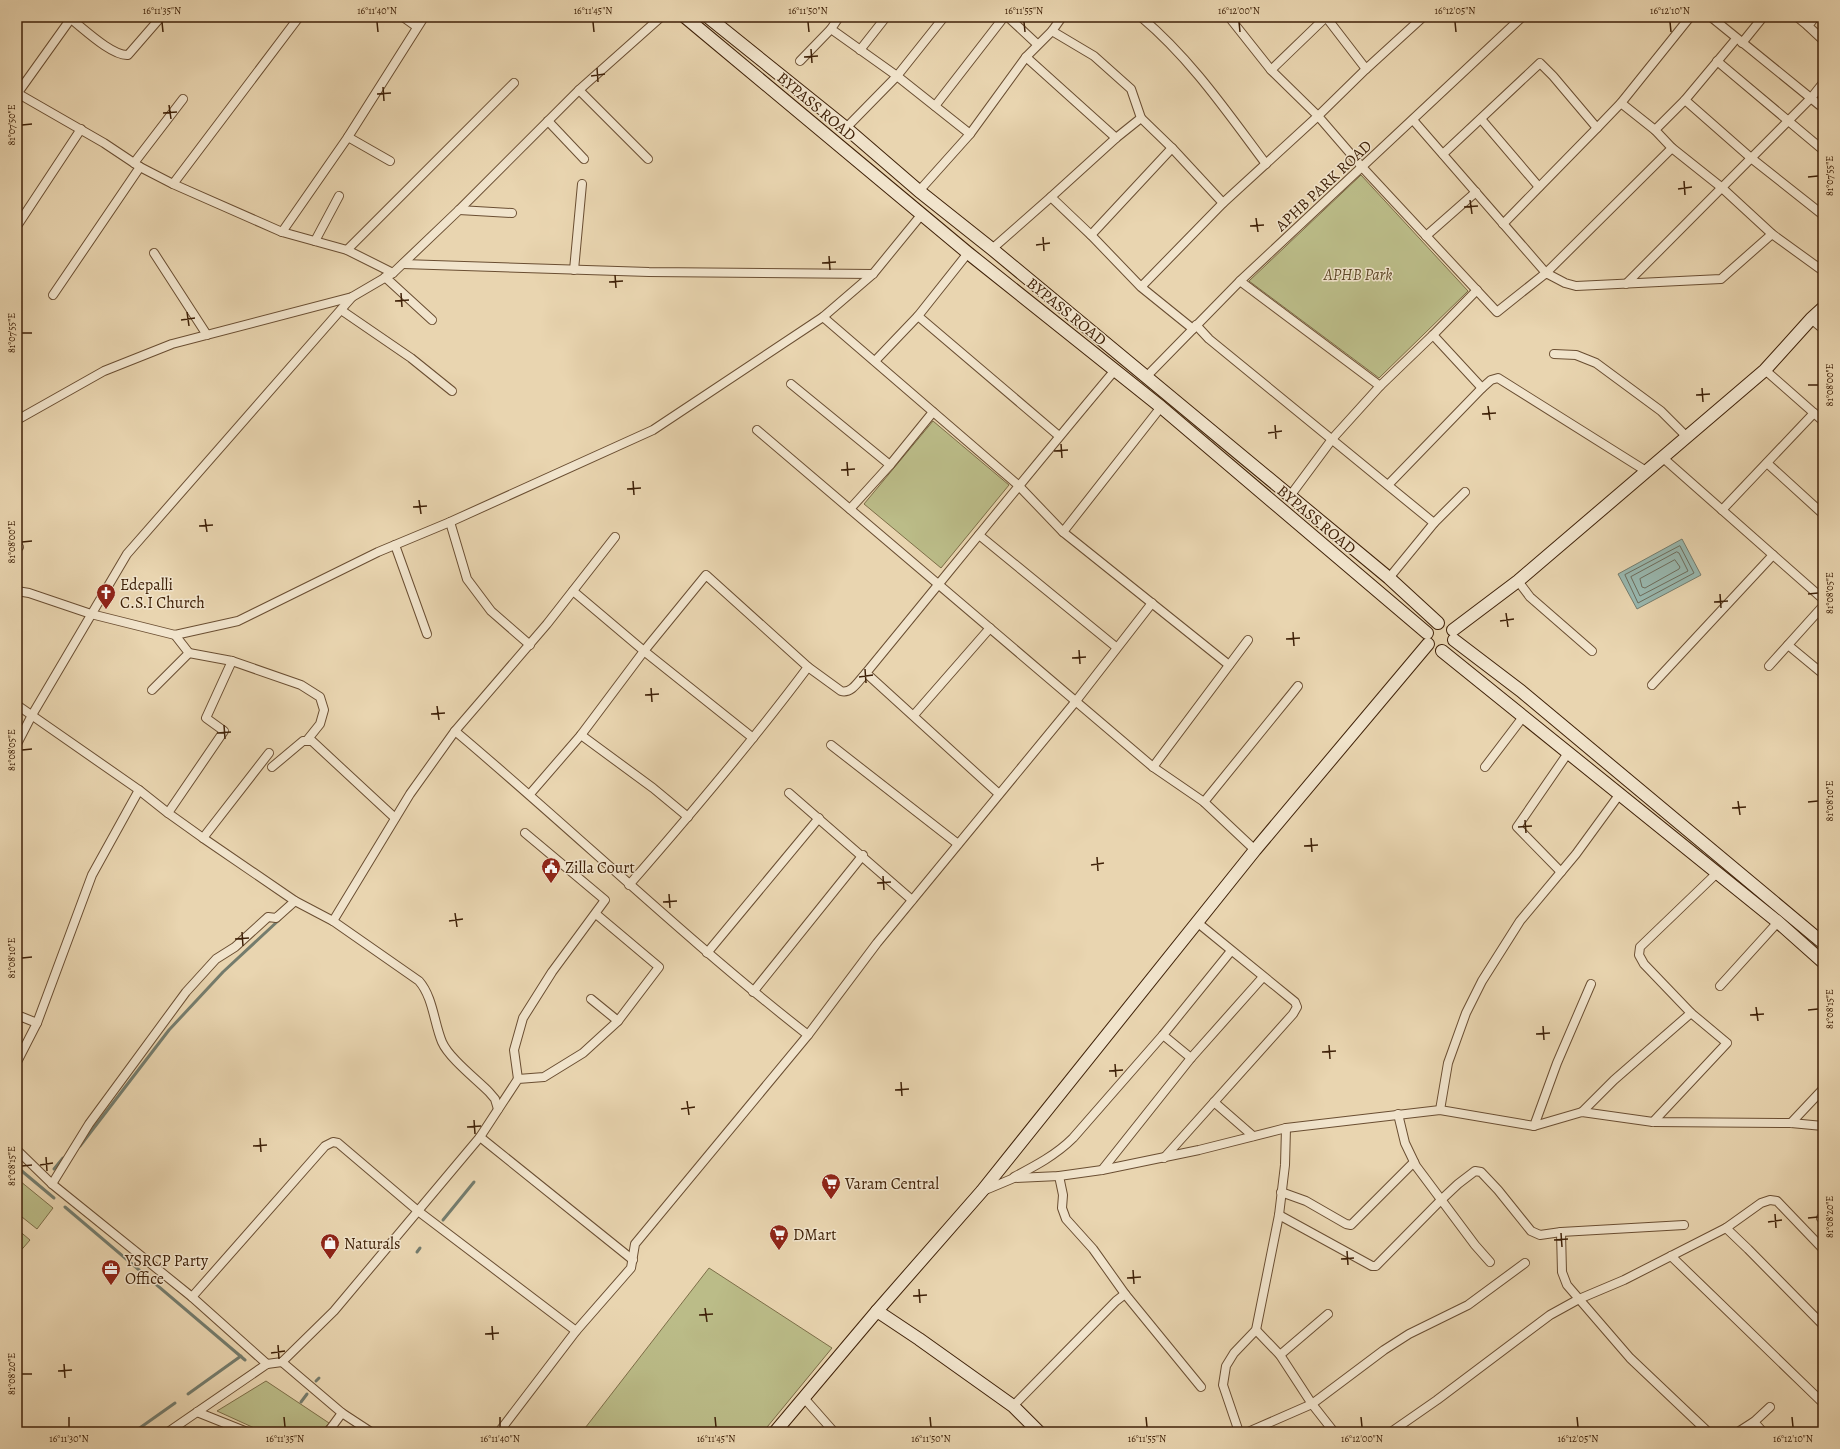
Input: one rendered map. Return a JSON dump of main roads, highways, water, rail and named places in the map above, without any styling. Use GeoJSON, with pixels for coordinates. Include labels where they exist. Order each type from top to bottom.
{"type":"FeatureCollection","features":[{"type":"Feature","properties":{"kind":"main road","name":"BYPASS ROAD"},"geometry":{"type":"LineString","coordinates":[[685,17],[968,253],[1160,407],[1427,638]]}},
{"type":"Feature","properties":{"kind":"main road","name":"BYPASS ROAD"},"geometry":{"type":"LineString","coordinates":[[708,17],[846,128],[920,191],[1389,578],[1438,623]]}},
{"type":"Feature","properties":{"kind":"main road"},"geometry":{"type":"LineString","coordinates":[[1427,638],[1434,650],[1442,651],[1450,648],[1453,635],[1765,370],[1811,319],[1823,308]]}},
{"type":"Feature","properties":{"kind":"main road"},"geometry":{"type":"LineString","coordinates":[[775,1432],[877,1311],[982,1191],[1427,638],[1431,627],[1438,623],[1446,624],[1453,635],[1823,943]]}},
{"type":"Feature","properties":{"kind":"main road"},"geometry":{"type":"LineString","coordinates":[[1442,651],[1778,922],[1823,962]]}},
{"type":"Feature","properties":{"kind":"main road"},"geometry":{"type":"LineString","coordinates":[[877,1311],[1013,1406],[1039,1432]]}},
{"type":"Feature","properties":{"kind":"water"},"geometry":{"type":"Polygon","coordinates":[[[1682,539],[1701,575],[1637,609],[1618,574],[1682,539]]]}},
{"type":"Feature","properties":{"kind":"waterway"},"geometry":{"type":"LineString","coordinates":[[80,1146],[169,1030],[223,972],[279,920]]}},
{"type":"Feature","properties":{"kind":"waterway"},"geometry":{"type":"LineString","coordinates":[[54,1169],[63,1158]]}},
{"type":"Feature","properties":{"kind":"waterway"},"geometry":{"type":"LineString","coordinates":[[17,1167],[54,1198]]}},
{"type":"Feature","properties":{"kind":"waterway"},"geometry":{"type":"LineString","coordinates":[[443,1220],[474,1182]]}},
{"type":"Feature","properties":{"kind":"waterway"},"geometry":{"type":"LineString","coordinates":[[65,1207],[245,1360]]}},
{"type":"Feature","properties":{"kind":"waterway"},"geometry":{"type":"LineString","coordinates":[[417,1252],[420,1248]]}},
{"type":"Feature","properties":{"kind":"waterway"},"geometry":{"type":"LineString","coordinates":[[188,1394],[241,1356]]}},
{"type":"Feature","properties":{"kind":"waterway"},"geometry":{"type":"LineString","coordinates":[[316,1381],[319,1378]]}},
{"type":"Feature","properties":{"kind":"waterway"},"geometry":{"type":"LineString","coordinates":[[301,1402],[307,1394]]}},
{"type":"Feature","properties":{"kind":"waterway"},"geometry":{"type":"LineString","coordinates":[[134,1432],[175,1403]]}},
{"type":"Feature","properties":{"kind":"place","name":"Edepalli C.S.I Church"},"geometry":{"type":"Point","coordinates":[106,610]}},
{"type":"Feature","properties":{"kind":"place","name":"Zilla Court"},"geometry":{"type":"Point","coordinates":[551,884]}},
{"type":"Feature","properties":{"kind":"place","name":"Varam Central"},"geometry":{"type":"Point","coordinates":[831,1200]}},
{"type":"Feature","properties":{"kind":"place","name":"DMart"},"geometry":{"type":"Point","coordinates":[779,1251]}},
{"type":"Feature","properties":{"kind":"place","name":"Naturals"},"geometry":{"type":"Point","coordinates":[330,1260]}},
{"type":"Feature","properties":{"kind":"place","name":"YSRCP Party Office"},"geometry":{"type":"Point","coordinates":[111,1286]}},
{"type":"Feature","properties":{"kind":"park label","name":"APHB Park"},"geometry":{"type":"Point","coordinates":[1358,274]}}]}
